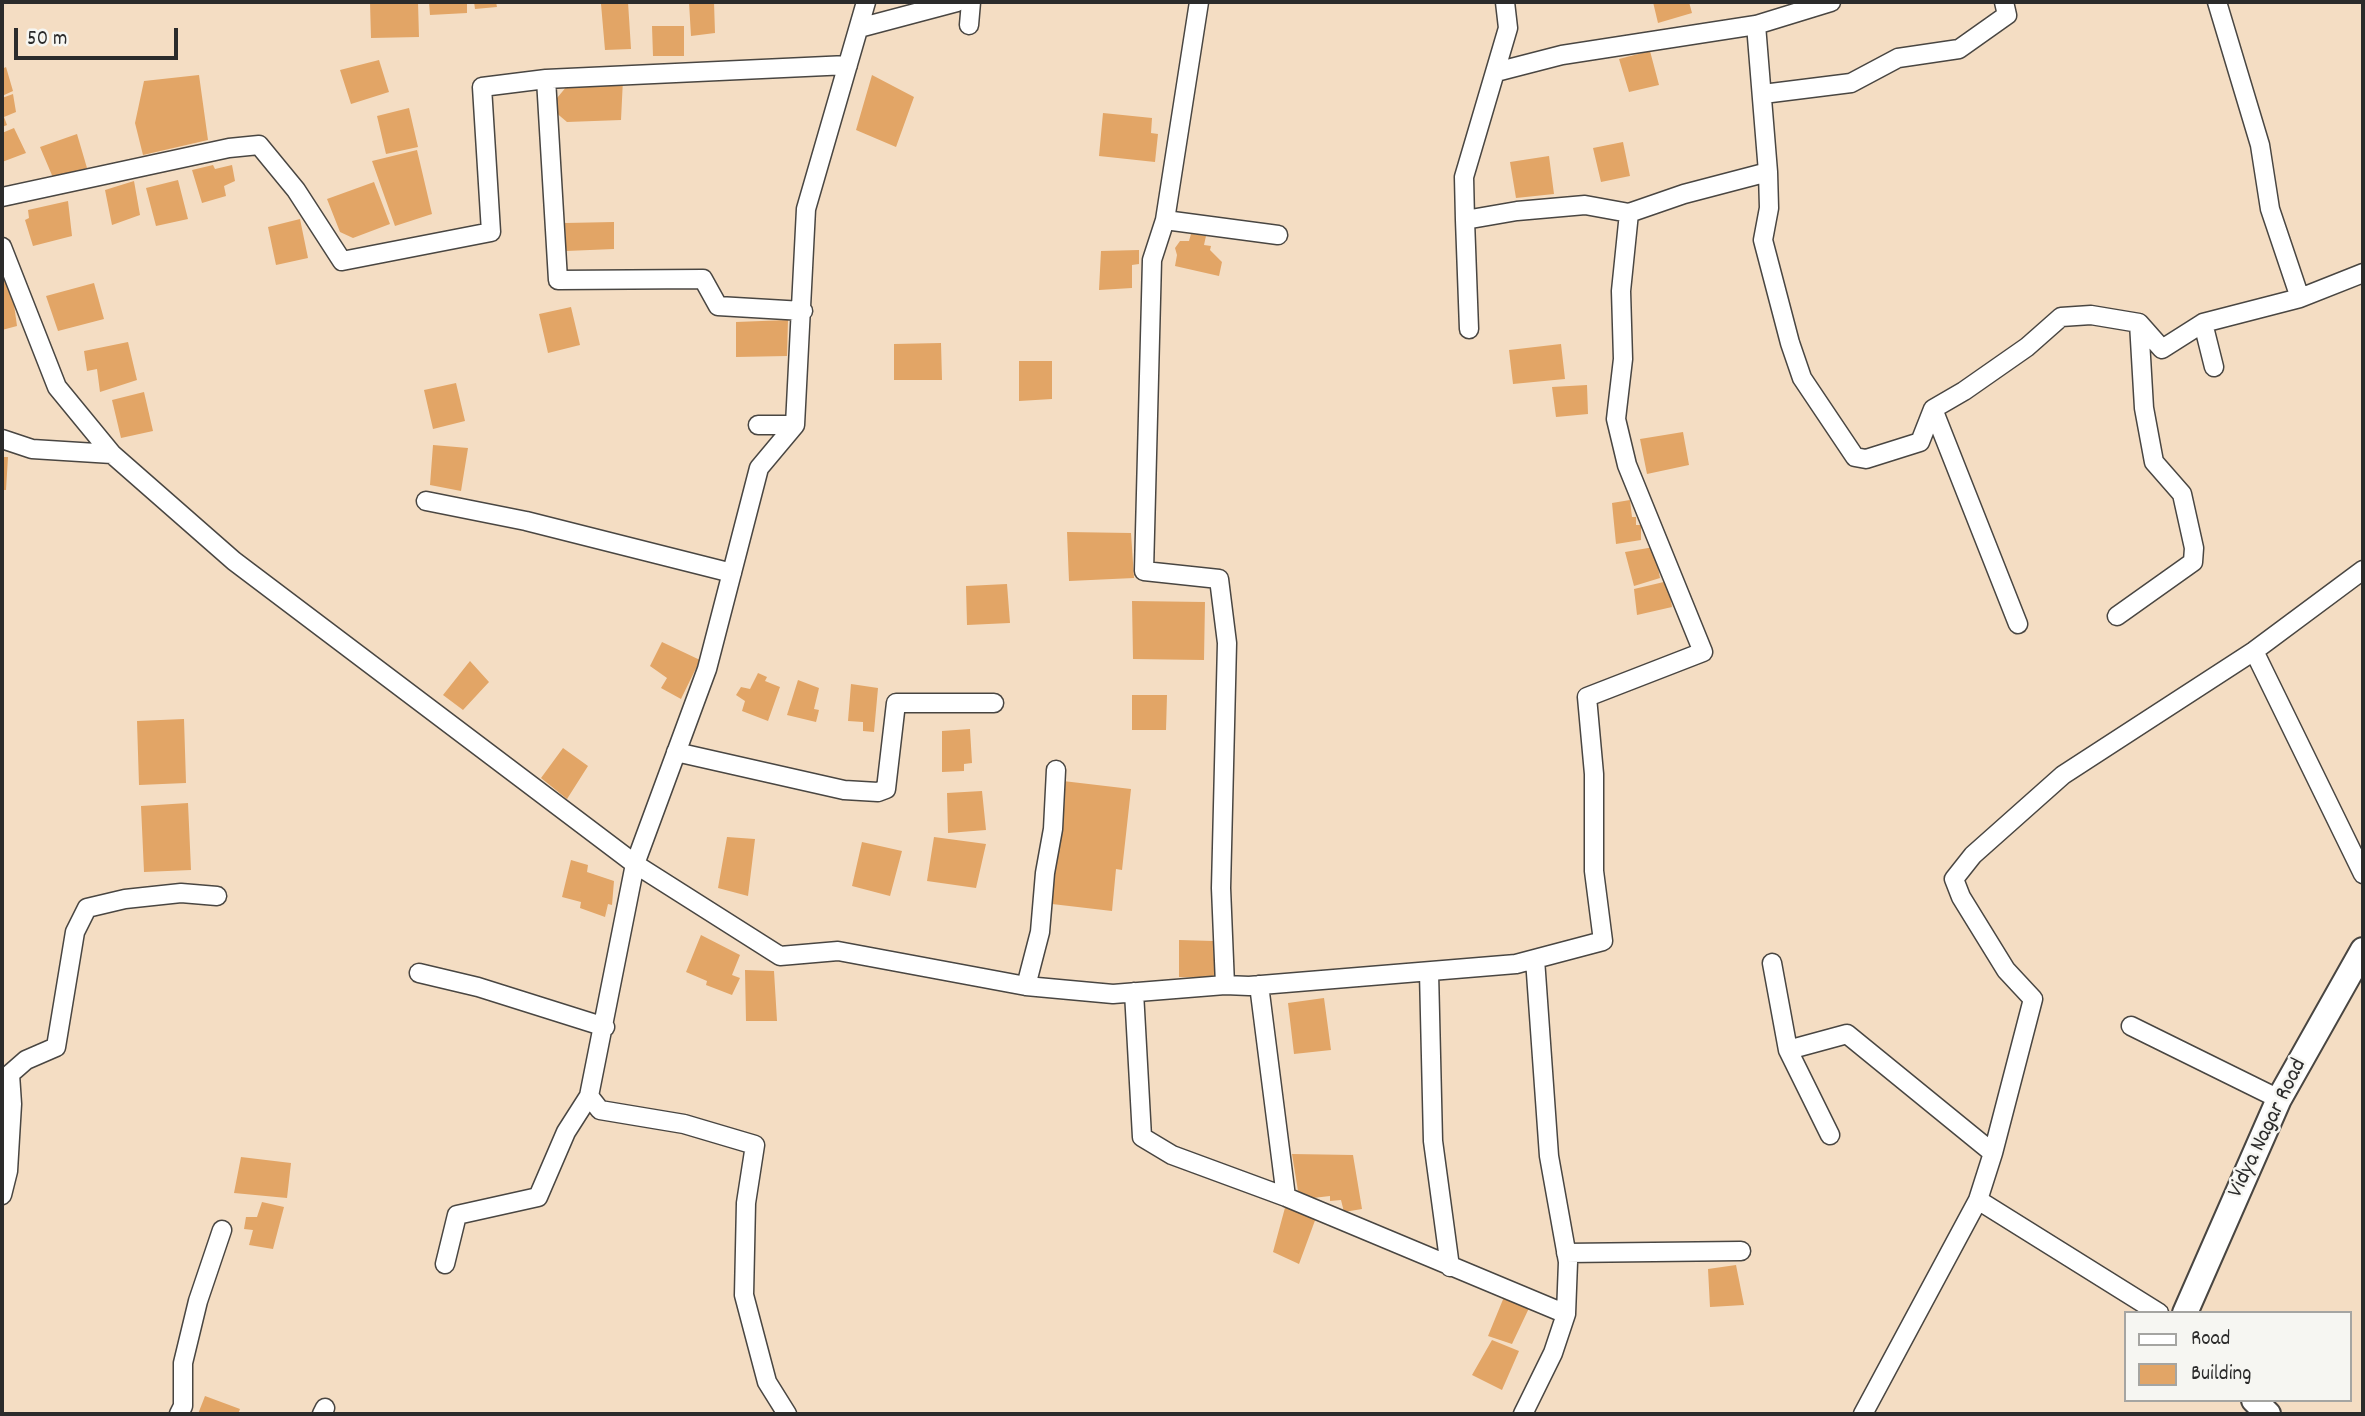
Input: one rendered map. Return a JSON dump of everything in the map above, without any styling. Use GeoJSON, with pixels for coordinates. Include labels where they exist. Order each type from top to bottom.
{"type":"FeatureCollection","features":[{"type":"Feature","properties":{"kind":"main road","name":"Vidya Nagar Road"},"geometry":{"type":"LineString","coordinates":[[2186,1311],[2279,1098],[2363,950]]}},
{"type":"Feature","properties":{"kind":"street"},"geometry":{"type":"LineString","coordinates":[[444,1264],[457,1215],[538,1197],[566,1132],[589,1096],[605,1027],[635,864],[707,669],[759,468],[795,425],[803,311],[806,209],[866,2]]}},
{"type":"Feature","properties":{"kind":"street"},"geometry":{"type":"LineString","coordinates":[[859,28],[957,2]]}},
{"type":"Feature","properties":{"kind":"street"},"geometry":{"type":"LineString","coordinates":[[969,25],[971,2]]}},
{"type":"Feature","properties":{"kind":"street"},"geometry":{"type":"LineString","coordinates":[[1199,2],[1165,220],[1152,260],[1144,571],[1219,579],[1227,643],[1222,888],[1225,985]]}},
{"type":"Feature","properties":{"kind":"street"},"geometry":{"type":"LineString","coordinates":[[1469,329],[1464,177],[1508,28],[1504,2]]}},
{"type":"Feature","properties":{"kind":"street"},"geometry":{"type":"LineString","coordinates":[[1496,72],[1562,55],[1756,26],[1831,2]]}},
{"type":"Feature","properties":{"kind":"street"},"geometry":{"type":"LineString","coordinates":[[1763,94],[1852,83],[1898,58],[1959,48],[2007,15],[2004,2]]}},
{"type":"Feature","properties":{"kind":"street"},"geometry":{"type":"LineString","coordinates":[[2217,2],[2260,145],[2270,209],[2300,298]]}},
{"type":"Feature","properties":{"kind":"street"},"geometry":{"type":"LineString","coordinates":[[1756,26],[1768,173],[1769,208],[1763,240],[1790,343],[1802,377],[1855,457],[1866,458],[1920,442],[1933,409],[1964,391],[2027,346],[2061,317],[2091,315],[2139,323],[2162,349],[2203,323],[2300,298],[2363,273]]}},
{"type":"Feature","properties":{"kind":"street"},"geometry":{"type":"LineString","coordinates":[[2,197],[229,148],[259,145],[296,190],[342,261],[491,232],[482,88],[546,79],[848,65]]}},
{"type":"Feature","properties":{"kind":"street"},"geometry":{"type":"LineString","coordinates":[[546,79],[558,280],[703,279],[718,306],[803,311]]}},
{"type":"Feature","properties":{"kind":"street"},"geometry":{"type":"LineString","coordinates":[[1465,220],[1517,211],[1585,205],[1629,213],[1684,194],[1768,173]]}},
{"type":"Feature","properties":{"kind":"street"},"geometry":{"type":"LineString","coordinates":[[2,247],[57,387],[111,454],[234,561],[635,864],[780,956],[838,951],[1026,986],[1113,994],[1516,964],[1603,941],[1594,871],[1594,774],[1587,698],[1703,652],[1627,465],[1616,419],[1623,359],[1621,291],[1629,213]]}},
{"type":"Feature","properties":{"kind":"street"},"geometry":{"type":"LineString","coordinates":[[1165,220],[1278,235]]}},
{"type":"Feature","properties":{"kind":"street"},"geometry":{"type":"LineString","coordinates":[[2117,616],[2193,562],[2194,548],[2182,494],[2154,462],[2144,408],[2139,323]]}},
{"type":"Feature","properties":{"kind":"street"},"geometry":{"type":"LineString","coordinates":[[2203,323],[2214,368]]}},
{"type":"Feature","properties":{"kind":"street"},"geometry":{"type":"LineString","coordinates":[[1933,409],[2018,624]]}},
{"type":"Feature","properties":{"kind":"street"},"geometry":{"type":"LineString","coordinates":[[758,425],[795,425]]}},
{"type":"Feature","properties":{"kind":"street"},"geometry":{"type":"LineString","coordinates":[[2,439],[32,449],[111,454]]}},
{"type":"Feature","properties":{"kind":"street"},"geometry":{"type":"LineString","coordinates":[[426,501],[526,521],[732,573]]}},
{"type":"Feature","properties":{"kind":"street"},"geometry":{"type":"LineString","coordinates":[[1863,1414],[1978,1200],[2033,999],[2006,970],[1961,897],[1954,879],[1973,855],[2063,775],[2254,651],[2363,570]]}},
{"type":"Feature","properties":{"kind":"street"},"geometry":{"type":"LineString","coordinates":[[2254,651],[2363,874]]}},
{"type":"Feature","properties":{"kind":"street"},"geometry":{"type":"LineString","coordinates":[[676,752],[844,790],[878,792],[886,789],[896,703],[994,703]]}},
{"type":"Feature","properties":{"kind":"street"},"geometry":{"type":"LineString","coordinates":[[1026,986],[1040,932],[1045,873],[1054,829],[1056,770]]}},
{"type":"Feature","properties":{"kind":"street"},"geometry":{"type":"LineString","coordinates":[[2,1195],[8,1171],[12,1104],[10,1074],[26,1060],[56,1047],[75,932],[87,908],[125,899],[181,893],[217,896]]}},
{"type":"Feature","properties":{"kind":"street"},"geometry":{"type":"LineString","coordinates":[[1523,1414],[1553,1353],[1566,1314],[1566,1254],[1549,1156],[1535,959]]}},
{"type":"Feature","properties":{"kind":"street"},"geometry":{"type":"LineString","coordinates":[[1772,963],[1788,1050],[1830,1135]]}},
{"type":"Feature","properties":{"kind":"street"},"geometry":{"type":"LineString","coordinates":[[1429,972],[1433,1141],[1451,1268]]}},
{"type":"Feature","properties":{"kind":"street"},"geometry":{"type":"LineString","coordinates":[[419,973],[478,987],[605,1027]]}},
{"type":"Feature","properties":{"kind":"street"},"geometry":{"type":"LineString","coordinates":[[1259,985],[1286,1197]]}},
{"type":"Feature","properties":{"kind":"street"},"geometry":{"type":"LineString","coordinates":[[1134,992],[1142,1138],[1172,1155],[1286,1197],[1566,1314]]}},
{"type":"Feature","properties":{"kind":"street"},"geometry":{"type":"LineString","coordinates":[[2131,1026],[2279,1098]]}},
{"type":"Feature","properties":{"kind":"street"},"geometry":{"type":"LineString","coordinates":[[1788,1050],[1847,1034],[1993,1153]]}},
{"type":"Feature","properties":{"kind":"street"},"geometry":{"type":"LineString","coordinates":[[589,1096],[600,1110],[684,1124],[755,1145],[746,1203],[744,1295],[767,1382],[778,1410]]}},
{"type":"Feature","properties":{"kind":"street"},"geometry":{"type":"LineString","coordinates":[[1978,1200],[2155,1311]]}},
{"type":"Feature","properties":{"kind":"street"},"geometry":{"type":"LineString","coordinates":[[179,1414],[183,1406],[183,1363],[198,1301],[222,1230]]}},
{"type":"Feature","properties":{"kind":"street"},"geometry":{"type":"LineString","coordinates":[[1566,1254],[1741,1251]]}},
{"type":"Feature","properties":{"kind":"building"},"geometry":{"type":"Polygon","coordinates":[[[370,2],[418,2],[419,37],[371,38],[370,2]]]}},
{"type":"Feature","properties":{"kind":"building"},"geometry":{"type":"Polygon","coordinates":[[[429,2],[467,2],[467,13],[430,15],[429,2]]]}},
{"type":"Feature","properties":{"kind":"building"},"geometry":{"type":"Polygon","coordinates":[[[474,2],[496,2],[497,7],[475,9],[474,2]]]}},
{"type":"Feature","properties":{"kind":"building"},"geometry":{"type":"Polygon","coordinates":[[[628,2],[631,49],[605,50],[601,4],[628,2]]]}},
{"type":"Feature","properties":{"kind":"building"},"geometry":{"type":"Polygon","coordinates":[[[689,2],[714,2],[715,33],[691,36],[689,2]]]}},
{"type":"Feature","properties":{"kind":"building"},"geometry":{"type":"Polygon","coordinates":[[[1653,2],[1689,2],[1692,13],[1658,23],[1653,2]]]}},
{"type":"Feature","properties":{"kind":"building"},"geometry":{"type":"Polygon","coordinates":[[[652,26],[684,26],[684,56],[653,56],[652,26]]]}},
{"type":"Feature","properties":{"kind":"building"},"geometry":{"type":"Polygon","coordinates":[[[1650,51],[1659,85],[1629,92],[1619,59],[1650,51]]]}},
{"type":"Feature","properties":{"kind":"building"},"geometry":{"type":"Polygon","coordinates":[[[379,60],[389,92],[351,104],[340,70],[379,60]]]}},
{"type":"Feature","properties":{"kind":"building"},"geometry":{"type":"Polygon","coordinates":[[[6,67],[13,91],[2,96],[2,69],[6,67]]]}},
{"type":"Feature","properties":{"kind":"building"},"geometry":{"type":"Polygon","coordinates":[[[199,75],[208,140],[143,155],[135,123],[144,81],[199,75]]]}},
{"type":"Feature","properties":{"kind":"building"},"geometry":{"type":"Polygon","coordinates":[[[872,75],[914,97],[896,147],[856,130],[872,75]]]}},
{"type":"Feature","properties":{"kind":"building"},"geometry":{"type":"Polygon","coordinates":[[[623,79],[621,120],[567,122],[554,111],[557,98],[567,86],[623,79]]]}},
{"type":"Feature","properties":{"kind":"building"},"geometry":{"type":"Polygon","coordinates":[[[13,94],[16,112],[4,117],[7,125],[2,127],[2,98],[13,94]]]}},
{"type":"Feature","properties":{"kind":"building"},"geometry":{"type":"Polygon","coordinates":[[[409,108],[418,147],[386,154],[377,116],[409,108]]]}},
{"type":"Feature","properties":{"kind":"building"},"geometry":{"type":"Polygon","coordinates":[[[1103,113],[1152,118],[1151,133],[1158,134],[1155,162],[1099,156],[1103,113]]]}},
{"type":"Feature","properties":{"kind":"building"},"geometry":{"type":"Polygon","coordinates":[[[14,128],[26,153],[2,162],[2,133],[14,128]]]}},
{"type":"Feature","properties":{"kind":"building"},"geometry":{"type":"Polygon","coordinates":[[[77,134],[87,168],[54,180],[40,147],[77,134]]]}},
{"type":"Feature","properties":{"kind":"building"},"geometry":{"type":"Polygon","coordinates":[[[1623,142],[1630,176],[1601,182],[1593,148],[1623,142]]]}},
{"type":"Feature","properties":{"kind":"building"},"geometry":{"type":"Polygon","coordinates":[[[417,150],[432,214],[395,226],[372,161],[417,150]]]}},
{"type":"Feature","properties":{"kind":"building"},"geometry":{"type":"Polygon","coordinates":[[[1549,156],[1554,194],[1516,198],[1510,162],[1549,156]]]}},
{"type":"Feature","properties":{"kind":"building"},"geometry":{"type":"Polygon","coordinates":[[[213,165],[215,169],[232,165],[235,181],[224,186],[226,196],[202,203],[192,170],[213,165]]]}},
{"type":"Feature","properties":{"kind":"building"},"geometry":{"type":"Polygon","coordinates":[[[178,180],[188,219],[156,226],[146,188],[178,180]]]}},
{"type":"Feature","properties":{"kind":"building"},"geometry":{"type":"Polygon","coordinates":[[[134,181],[140,215],[112,225],[105,190],[134,181]]]}},
{"type":"Feature","properties":{"kind":"building"},"geometry":{"type":"Polygon","coordinates":[[[374,182],[390,224],[353,238],[340,232],[327,199],[374,182]]]}},
{"type":"Feature","properties":{"kind":"building"},"geometry":{"type":"Polygon","coordinates":[[[68,201],[72,236],[33,246],[25,220],[29,218],[28,210],[68,201]]]}},
{"type":"Feature","properties":{"kind":"building"},"geometry":{"type":"Polygon","coordinates":[[[300,219],[308,258],[276,265],[268,227],[300,219]]]}},
{"type":"Feature","properties":{"kind":"building"},"geometry":{"type":"Polygon","coordinates":[[[614,222],[614,249],[566,251],[565,223],[614,222]]]}},
{"type":"Feature","properties":{"kind":"building"},"geometry":{"type":"Polygon","coordinates":[[[1191,234],[1206,236],[1204,245],[1211,246],[1210,250],[1222,262],[1219,276],[1175,266],[1175,248],[1180,241],[1189,241],[1191,234]]]}},
{"type":"Feature","properties":{"kind":"building"},"geometry":{"type":"Polygon","coordinates":[[[1139,250],[1139,264],[1132,265],[1132,288],[1099,290],[1101,251],[1139,250]]]}},
{"type":"Feature","properties":{"kind":"building"},"geometry":{"type":"Polygon","coordinates":[[[9,269],[17,326],[2,330],[2,270],[9,269]]]}},
{"type":"Feature","properties":{"kind":"building"},"geometry":{"type":"Polygon","coordinates":[[[94,283],[104,319],[58,331],[46,296],[94,283]]]}},
{"type":"Feature","properties":{"kind":"building"},"geometry":{"type":"Polygon","coordinates":[[[571,307],[580,345],[548,353],[539,314],[571,307]]]}},
{"type":"Feature","properties":{"kind":"building"},"geometry":{"type":"Polygon","coordinates":[[[788,320],[787,356],[736,357],[736,322],[788,320]]]}},
{"type":"Feature","properties":{"kind":"building"},"geometry":{"type":"Polygon","coordinates":[[[128,342],[137,380],[100,392],[97,369],[87,371],[84,351],[128,342]]]}},
{"type":"Feature","properties":{"kind":"building"},"geometry":{"type":"Polygon","coordinates":[[[941,343],[942,380],[894,380],[894,344],[941,343]]]}},
{"type":"Feature","properties":{"kind":"building"},"geometry":{"type":"Polygon","coordinates":[[[1561,344],[1565,379],[1513,384],[1509,350],[1561,344]]]}},
{"type":"Feature","properties":{"kind":"building"},"geometry":{"type":"Polygon","coordinates":[[[1019,361],[1052,361],[1052,399],[1019,401],[1019,361]]]}},
{"type":"Feature","properties":{"kind":"building"},"geometry":{"type":"Polygon","coordinates":[[[456,383],[465,421],[433,429],[424,390],[456,383]]]}},
{"type":"Feature","properties":{"kind":"building"},"geometry":{"type":"Polygon","coordinates":[[[1587,385],[1588,414],[1556,417],[1552,387],[1587,385]]]}},
{"type":"Feature","properties":{"kind":"building"},"geometry":{"type":"Polygon","coordinates":[[[144,392],[153,431],[121,438],[112,400],[144,392]]]}},
{"type":"Feature","properties":{"kind":"building"},"geometry":{"type":"Polygon","coordinates":[[[1683,432],[1689,465],[1647,474],[1640,439],[1683,432]]]}},
{"type":"Feature","properties":{"kind":"building"},"geometry":{"type":"Polygon","coordinates":[[[433,445],[468,448],[461,491],[430,485],[433,445]]]}},
{"type":"Feature","properties":{"kind":"building"},"geometry":{"type":"Polygon","coordinates":[[[2,457],[8,457],[6,490],[2,490],[2,457]]]}},
{"type":"Feature","properties":{"kind":"building"},"geometry":{"type":"Polygon","coordinates":[[[1630,500],[1632,517],[1636,517],[1636,525],[1641,525],[1641,540],[1616,544],[1612,503],[1630,500]]]}},
{"type":"Feature","properties":{"kind":"building"},"geometry":{"type":"Polygon","coordinates":[[[1067,532],[1131,533],[1134,578],[1069,581],[1067,532]]]}},
{"type":"Feature","properties":{"kind":"building"},"geometry":{"type":"Polygon","coordinates":[[[1654,547],[1660,578],[1634,586],[1625,552],[1654,547]]]}},
{"type":"Feature","properties":{"kind":"building"},"geometry":{"type":"Polygon","coordinates":[[[1668,581],[1672,607],[1637,615],[1634,589],[1668,581]]]}},
{"type":"Feature","properties":{"kind":"building"},"geometry":{"type":"Polygon","coordinates":[[[1007,584],[1010,623],[967,625],[966,586],[1007,584]]]}},
{"type":"Feature","properties":{"kind":"building"},"geometry":{"type":"Polygon","coordinates":[[[1132,601],[1205,602],[1204,660],[1133,659],[1132,601]]]}},
{"type":"Feature","properties":{"kind":"building"},"geometry":{"type":"Polygon","coordinates":[[[662,642],[700,660],[681,699],[661,688],[667,678],[650,666],[662,642]]]}},
{"type":"Feature","properties":{"kind":"building"},"geometry":{"type":"Polygon","coordinates":[[[470,661],[489,682],[463,710],[443,695],[470,661]]]}},
{"type":"Feature","properties":{"kind":"building"},"geometry":{"type":"Polygon","coordinates":[[[758,673],[767,677],[765,681],[780,687],[768,721],[742,711],[745,701],[736,695],[741,687],[750,689],[758,673]]]}},
{"type":"Feature","properties":{"kind":"building"},"geometry":{"type":"Polygon","coordinates":[[[798,680],[819,688],[814,709],[819,710],[816,722],[787,715],[798,680]]]}},
{"type":"Feature","properties":{"kind":"building"},"geometry":{"type":"Polygon","coordinates":[[[851,684],[878,688],[874,732],[863,731],[863,722],[848,721],[851,684]]]}},
{"type":"Feature","properties":{"kind":"building"},"geometry":{"type":"Polygon","coordinates":[[[1132,695],[1167,695],[1166,730],[1132,730],[1132,695]]]}},
{"type":"Feature","properties":{"kind":"building"},"geometry":{"type":"Polygon","coordinates":[[[184,719],[186,783],[139,785],[137,721],[184,719]]]}},
{"type":"Feature","properties":{"kind":"building"},"geometry":{"type":"Polygon","coordinates":[[[970,729],[972,763],[964,764],[964,771],[942,772],[942,731],[970,729]]]}},
{"type":"Feature","properties":{"kind":"building"},"geometry":{"type":"Polygon","coordinates":[[[563,748],[588,766],[567,799],[541,778],[563,748]]]}},
{"type":"Feature","properties":{"kind":"building"},"geometry":{"type":"Polygon","coordinates":[[[1063,781],[1131,789],[1122,870],[1116,869],[1112,911],[1052,904],[1063,781]]]}},
{"type":"Feature","properties":{"kind":"building"},"geometry":{"type":"Polygon","coordinates":[[[982,791],[986,830],[948,833],[947,793],[982,791]]]}},
{"type":"Feature","properties":{"kind":"building"},"geometry":{"type":"Polygon","coordinates":[[[188,803],[191,870],[144,872],[141,806],[188,803]]]}},
{"type":"Feature","properties":{"kind":"building"},"geometry":{"type":"Polygon","coordinates":[[[727,837],[755,839],[748,896],[718,888],[727,837]]]}},
{"type":"Feature","properties":{"kind":"building"},"geometry":{"type":"Polygon","coordinates":[[[934,837],[986,844],[976,888],[927,881],[934,837]]]}},
{"type":"Feature","properties":{"kind":"building"},"geometry":{"type":"Polygon","coordinates":[[[862,842],[902,851],[890,896],[852,886],[862,842]]]}},
{"type":"Feature","properties":{"kind":"building"},"geometry":{"type":"Polygon","coordinates":[[[571,860],[588,865],[587,872],[614,881],[612,905],[608,904],[605,917],[580,908],[581,902],[562,897],[571,860]]]}},
{"type":"Feature","properties":{"kind":"building"},"geometry":{"type":"Polygon","coordinates":[[[701,935],[740,955],[732,975],[740,978],[732,995],[706,985],[707,981],[686,972],[701,935]]]}},
{"type":"Feature","properties":{"kind":"building"},"geometry":{"type":"Polygon","coordinates":[[[1179,940],[1213,941],[1215,978],[1179,977],[1179,940]]]}},
{"type":"Feature","properties":{"kind":"building"},"geometry":{"type":"Polygon","coordinates":[[[745,970],[774,971],[777,1021],[746,1021],[745,970]]]}},
{"type":"Feature","properties":{"kind":"building"},"geometry":{"type":"Polygon","coordinates":[[[1324,998],[1331,1050],[1294,1054],[1288,1003],[1324,998]]]}},
{"type":"Feature","properties":{"kind":"building"},"geometry":{"type":"Polygon","coordinates":[[[1292,1154],[1353,1155],[1362,1209],[1344,1212],[1341,1200],[1330,1201],[1330,1196],[1313,1198],[1298,1191],[1292,1154]]]}},
{"type":"Feature","properties":{"kind":"building"},"geometry":{"type":"Polygon","coordinates":[[[241,1157],[291,1163],[287,1198],[234,1193],[241,1157]]]}},
{"type":"Feature","properties":{"kind":"building"},"geometry":{"type":"Polygon","coordinates":[[[262,1202],[284,1207],[273,1249],[249,1245],[253,1230],[244,1229],[246,1217],[257,1217],[262,1202]]]}},
{"type":"Feature","properties":{"kind":"building"},"geometry":{"type":"Polygon","coordinates":[[[1286,1204],[1317,1215],[1299,1264],[1273,1252],[1286,1204]]]}},
{"type":"Feature","properties":{"kind":"building"},"geometry":{"type":"Polygon","coordinates":[[[1736,1265],[1744,1305],[1710,1307],[1708,1269],[1736,1265]]]}},
{"type":"Feature","properties":{"kind":"building"},"geometry":{"type":"Polygon","coordinates":[[[1504,1297],[1530,1306],[1512,1344],[1488,1336],[1504,1297]]]}},
{"type":"Feature","properties":{"kind":"building"},"geometry":{"type":"Polygon","coordinates":[[[1492,1340],[1519,1351],[1502,1390],[1472,1375],[1492,1340]]]}},
{"type":"Feature","properties":{"kind":"building"},"geometry":{"type":"Polygon","coordinates":[[[205,1396],[240,1409],[238,1414],[198,1414],[205,1396]]]}}]}
